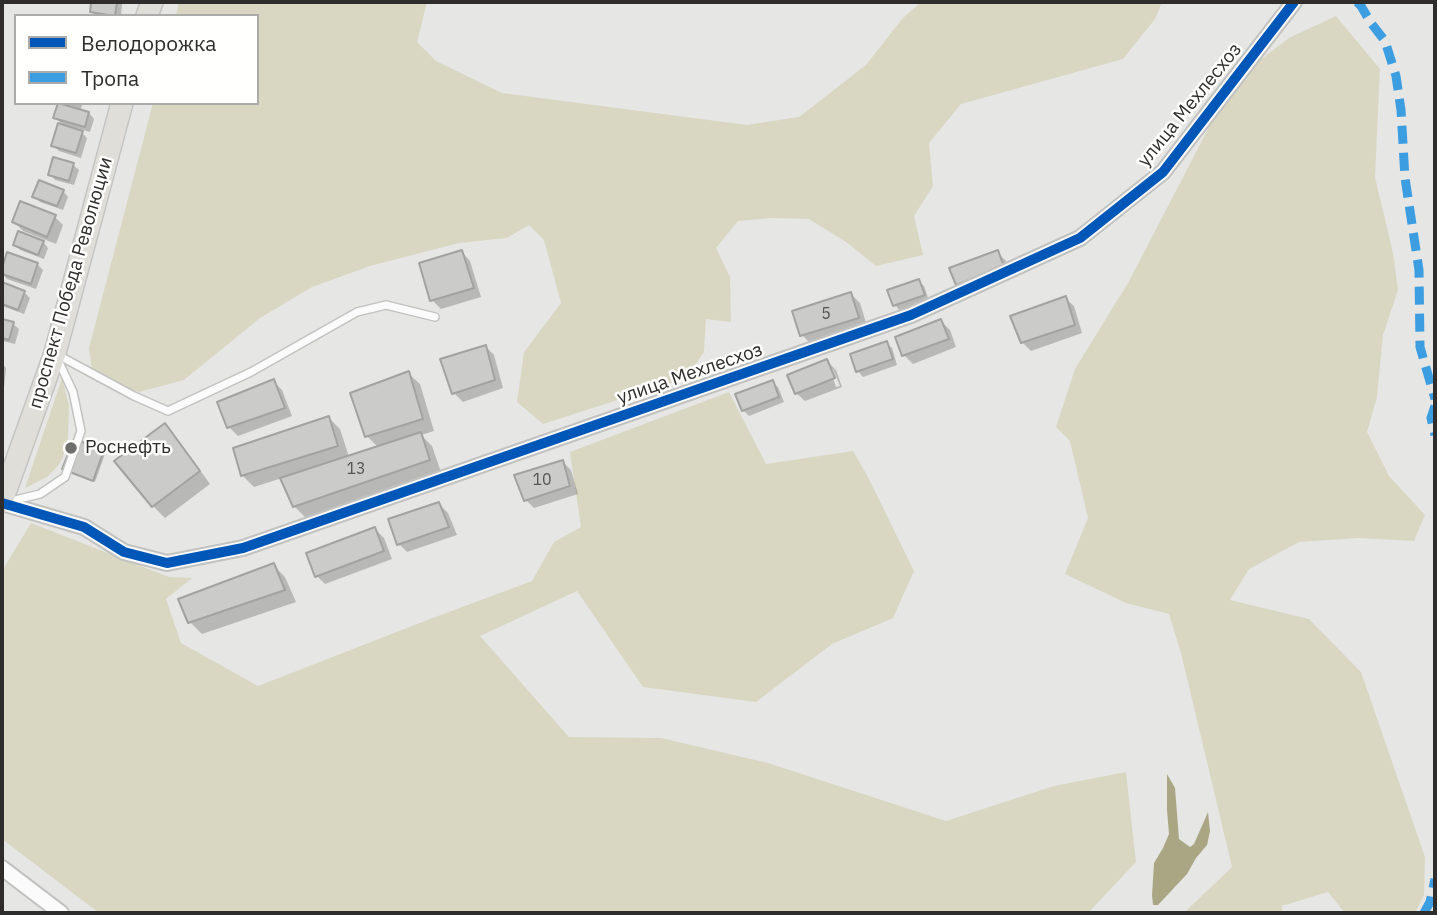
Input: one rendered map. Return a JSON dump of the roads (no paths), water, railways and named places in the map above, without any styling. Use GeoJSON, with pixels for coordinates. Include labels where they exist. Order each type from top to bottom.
{"type":"FeatureCollection","features":[{"type":"Feature","properties":{"kind":"main road","name":"проспект Победа Революции"},"geometry":{"type":"LineString","coordinates":[[2,502],[55,353],[121,105]]}},
{"type":"Feature","properties":{"kind":"street","name":"улица Мехлесхоз"},"geometry":{"type":"LineString","coordinates":[[2,502],[84,527],[124,552],[167,563],[243,548],[911,315],[1080,238],[1163,172],[1294,2]]}},
{"type":"Feature","properties":{"kind":"street"},"geometry":{"type":"LineString","coordinates":[[2,868],[61,913]]}},
{"type":"Feature","properties":{"kind":"lane"},"geometry":{"type":"LineString","coordinates":[[55,353],[134,396],[168,411],[251,372],[358,312],[386,305],[435,317]]}},
{"type":"Feature","properties":{"kind":"lane"},"geometry":{"type":"LineString","coordinates":[[2,502],[40,494],[65,477],[81,431],[74,392],[55,353]]}},
{"type":"Feature","properties":{"kind":"place","name":"Роснефть"},"geometry":{"type":"Point","coordinates":[71,448]}}]}
